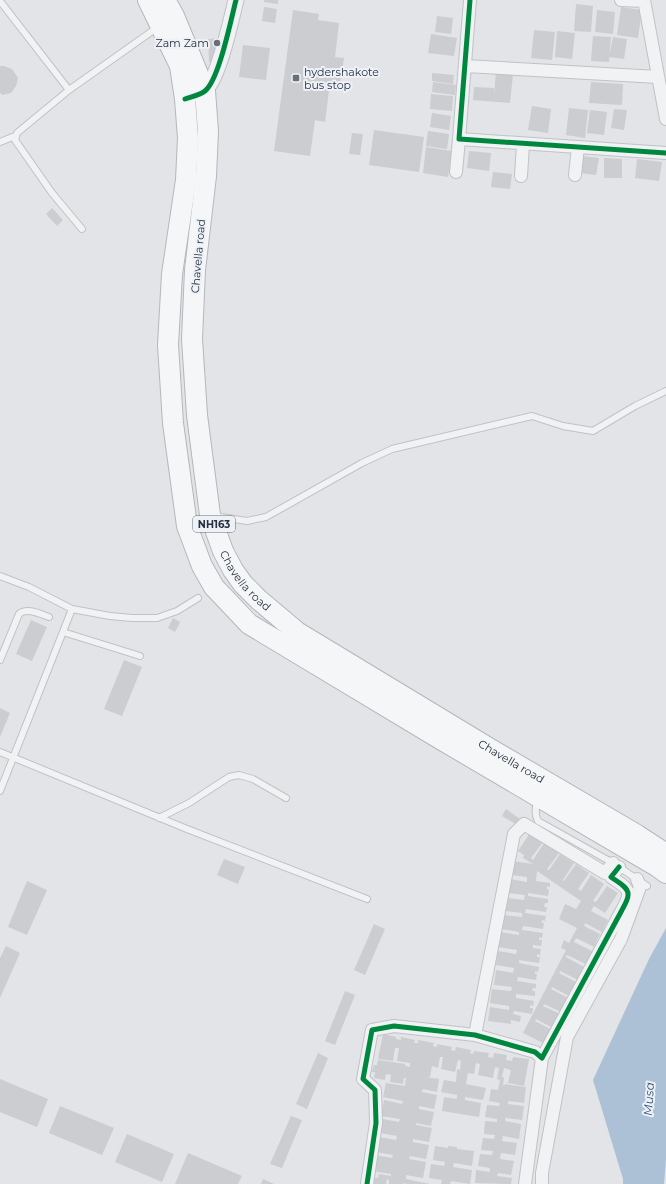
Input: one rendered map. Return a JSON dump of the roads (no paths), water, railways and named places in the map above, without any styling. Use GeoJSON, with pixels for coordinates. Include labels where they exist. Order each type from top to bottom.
{"type":"FeatureCollection","features":[{"type":"Feature","properties":{"kind":"highway","name":"Chavella road"},"geometry":{"type":"LineString","coordinates":[[148,0],[180,66],[185,100],[188,138],[186,173],[172,274],[168,346],[174,423],[187,526],[202,566],[214,587],[249,624],[538,796],[632,842]]}},
{"type":"Feature","properties":{"kind":"highway","name":"Chavella road"},"geometry":{"type":"LineString","coordinates":[[165,0],[174,16],[205,91],[208,131],[206,176],[195,270],[192,339],[197,415],[210,515],[223,551],[233,570],[243,584],[259,600],[297,632],[487,747],[632,842]]}},
{"type":"Feature","properties":{"kind":"highway","name":"NH163"},"geometry":{"type":"LineString","coordinates":[[632,842],[663,865]]}},
{"type":"Feature","properties":{"kind":"street"},"geometry":{"type":"LineString","coordinates":[[185,100],[205,91],[213,79],[222,54],[236,0]]}},
{"type":"Feature","properties":{"kind":"street"},"geometry":{"type":"LineString","coordinates":[[456,172],[466,66],[470,0]]}},
{"type":"Feature","properties":{"kind":"street"},"geometry":{"type":"LineString","coordinates":[[621,0],[644,1],[666,119]]}},
{"type":"Feature","properties":{"kind":"street"},"geometry":{"type":"LineString","coordinates":[[466,66],[658,77]]}},
{"type":"Feature","properties":{"kind":"street"},"geometry":{"type":"LineString","coordinates":[[459,139],[666,154]]}},
{"type":"Feature","properties":{"kind":"street"},"geometry":{"type":"LineString","coordinates":[[521,176],[523,144]]}},
{"type":"Feature","properties":{"kind":"street"},"geometry":{"type":"LineString","coordinates":[[575,176],[578,147]]}},
{"type":"Feature","properties":{"kind":"street"},"geometry":{"type":"LineString","coordinates":[[475,1035],[514,834],[524,824],[608,875],[624,887],[628,896],[622,910],[542,1058],[525,1184]]}},
{"type":"Feature","properties":{"kind":"street"},"geometry":{"type":"LineString","coordinates":[[608,875],[616,865]]}},
{"type":"Feature","properties":{"kind":"street"},"geometry":{"type":"LineString","coordinates":[[542,1184],[542,1173],[567,1037],[621,940],[640,887],[638,880],[624,887]]}},
{"type":"Feature","properties":{"kind":"street"},"geometry":{"type":"LineString","coordinates":[[367,1184],[376,1123],[376,1090],[363,1079],[372,1030],[394,1026],[475,1035],[535,1052],[542,1058]]}},
{"type":"Feature","properties":{"kind":"lane"},"geometry":{"type":"LineString","coordinates":[[0,1],[69,90]]}},
{"type":"Feature","properties":{"kind":"lane"},"geometry":{"type":"LineString","coordinates":[[0,142],[15,136],[69,90],[161,25]]}},
{"type":"Feature","properties":{"kind":"lane"},"geometry":{"type":"LineString","coordinates":[[15,136],[15,140],[52,192],[82,229]]}},
{"type":"Feature","properties":{"kind":"lane"},"geometry":{"type":"LineString","coordinates":[[210,515],[247,521],[266,517],[362,463],[392,449],[532,416],[564,426],[593,431],[635,406],[666,391]]}},
{"type":"Feature","properties":{"kind":"lane"},"geometry":{"type":"LineString","coordinates":[[0,576],[29,587],[72,609],[110,616],[157,618],[177,611],[198,598]]}},
{"type":"Feature","properties":{"kind":"lane"},"geometry":{"type":"LineString","coordinates":[[0,791],[72,609]]}},
{"type":"Feature","properties":{"kind":"lane"},"geometry":{"type":"LineString","coordinates":[[0,660],[21,612],[34,611],[49,617]]}},
{"type":"Feature","properties":{"kind":"lane"},"geometry":{"type":"LineString","coordinates":[[63,632],[140,656]]}},
{"type":"Feature","properties":{"kind":"lane"},"geometry":{"type":"LineString","coordinates":[[0,752],[160,818],[367,899]]}},
{"type":"Feature","properties":{"kind":"lane"},"geometry":{"type":"LineString","coordinates":[[160,818],[190,803],[229,777],[239,775],[252,779],[286,798]]}},
{"type":"Feature","properties":{"kind":"lane"},"geometry":{"type":"LineString","coordinates":[[538,796],[536,811],[538,821],[616,865],[638,880]]}},
{"type":"Feature","properties":{"kind":"water","name":"Musa"},"geometry":{"type":"Polygon","coordinates":[[[666,928],[666,1159],[664,1184],[623,1184],[623,1179],[593,1080],[649,959],[666,928]]]}},
{"type":"Feature","properties":{"kind":"place","name":"Zam Zam"},"geometry":{"type":"Point","coordinates":[217,43]}},
{"type":"Feature","properties":{"kind":"place","name":"hydershakote bus stop"},"geometry":{"type":"Point","coordinates":[296,78]}}]}
